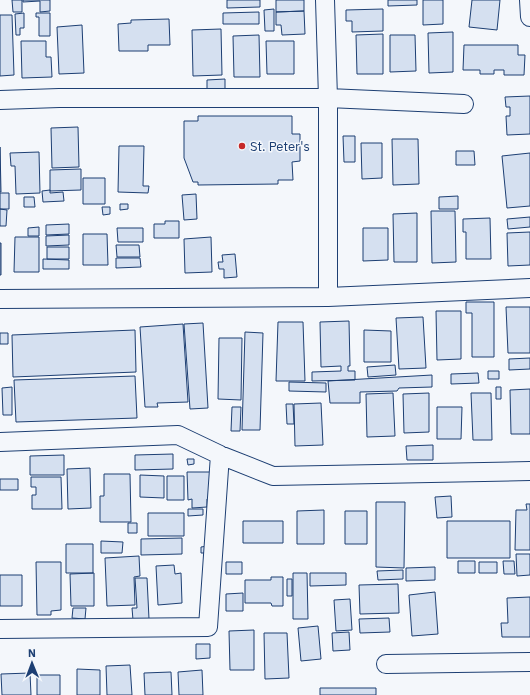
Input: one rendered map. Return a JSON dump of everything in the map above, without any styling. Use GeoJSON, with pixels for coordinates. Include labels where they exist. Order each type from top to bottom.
{"type":"FeatureCollection","features":[{"type":"Feature","properties":{"kind":"street"},"geometry":{"type":"LineString","coordinates":[[325,0],[328,98],[328,297]]}},
{"type":"Feature","properties":{"kind":"street"},"geometry":{"type":"LineString","coordinates":[[528,0],[530,17]]}},
{"type":"Feature","properties":{"kind":"street"},"geometry":{"type":"LineString","coordinates":[[0,100],[59,98],[328,98],[464,104]]}},
{"type":"Feature","properties":{"kind":"street"},"geometry":{"type":"LineString","coordinates":[[0,299],[328,297],[530,288]]}},
{"type":"Feature","properties":{"kind":"street"},"geometry":{"type":"LineString","coordinates":[[0,442],[178,435],[220,455],[273,476],[530,471]]}},
{"type":"Feature","properties":{"kind":"street"},"geometry":{"type":"LineString","coordinates":[[0,629],[208,627],[220,455]]}},
{"type":"Feature","properties":{"kind":"street"},"geometry":{"type":"LineString","coordinates":[[386,664],[530,662]]}},
{"type":"Feature","properties":{"kind":"building"},"geometry":{"type":"Polygon","coordinates":[[[12,0],[22,0],[22,12],[13,12],[12,0]]]}},
{"type":"Feature","properties":{"kind":"building"},"geometry":{"type":"Polygon","coordinates":[[[23,0],[50,0],[50,11],[40,12],[40,1],[23,2],[23,0]]]}},
{"type":"Feature","properties":{"kind":"building"},"geometry":{"type":"Polygon","coordinates":[[[227,0],[260,0],[260,7],[227,8],[227,0]]]}},
{"type":"Feature","properties":{"kind":"building"},"geometry":{"type":"Polygon","coordinates":[[[276,0],[304,0],[304,11],[276,12],[276,0]]]}},
{"type":"Feature","properties":{"kind":"building"},"geometry":{"type":"Polygon","coordinates":[[[388,0],[417,0],[417,5],[388,6],[388,0]]]}},
{"type":"Feature","properties":{"kind":"building"},"geometry":{"type":"Polygon","coordinates":[[[423,0],[443,0],[443,24],[423,25],[423,0]]]}},
{"type":"Feature","properties":{"kind":"building"},"geometry":{"type":"Polygon","coordinates":[[[472,0],[500,0],[497,30],[469,27],[472,0]]]}},
{"type":"Feature","properties":{"kind":"building"},"geometry":{"type":"Polygon","coordinates":[[[274,9],[274,31],[265,31],[264,10],[274,9]]]}},
{"type":"Feature","properties":{"kind":"building"},"geometry":{"type":"Polygon","coordinates":[[[383,9],[383,31],[352,32],[352,21],[346,21],[346,10],[383,9]]]}},
{"type":"Feature","properties":{"kind":"building"},"geometry":{"type":"Polygon","coordinates":[[[304,11],[305,34],[282,35],[281,25],[276,25],[276,12],[304,11]]]}},
{"type":"Feature","properties":{"kind":"building"},"geometry":{"type":"Polygon","coordinates":[[[259,12],[259,24],[223,24],[223,13],[259,12]]]}},
{"type":"Feature","properties":{"kind":"building"},"geometry":{"type":"Polygon","coordinates":[[[24,13],[24,28],[20,28],[20,35],[16,35],[15,14],[24,13]]]}},
{"type":"Feature","properties":{"kind":"building"},"geometry":{"type":"Polygon","coordinates":[[[36,13],[50,13],[50,36],[39,36],[39,17],[36,17],[36,13]]]}},
{"type":"Feature","properties":{"kind":"building"},"geometry":{"type":"Polygon","coordinates":[[[0,15],[12,15],[14,75],[0,76],[0,15]]]}},
{"type":"Feature","properties":{"kind":"building"},"geometry":{"type":"Polygon","coordinates":[[[169,19],[170,45],[148,45],[148,51],[119,51],[118,24],[131,23],[131,20],[169,19]]]}},
{"type":"Feature","properties":{"kind":"building"},"geometry":{"type":"Polygon","coordinates":[[[82,25],[84,73],[59,74],[57,27],[82,25]]]}},
{"type":"Feature","properties":{"kind":"building"},"geometry":{"type":"Polygon","coordinates":[[[221,29],[222,75],[193,76],[192,30],[221,29]]]}},
{"type":"Feature","properties":{"kind":"building"},"geometry":{"type":"Polygon","coordinates":[[[453,32],[453,72],[429,73],[428,33],[453,32]]]}},
{"type":"Feature","properties":{"kind":"building"},"geometry":{"type":"Polygon","coordinates":[[[383,34],[383,74],[357,74],[356,35],[383,34]]]}},
{"type":"Feature","properties":{"kind":"building"},"geometry":{"type":"Polygon","coordinates":[[[259,35],[260,77],[234,77],[233,36],[259,35]]]}},
{"type":"Feature","properties":{"kind":"building"},"geometry":{"type":"Polygon","coordinates":[[[390,35],[415,35],[416,71],[390,72],[390,35]]]}},
{"type":"Feature","properties":{"kind":"building"},"geometry":{"type":"Polygon","coordinates":[[[21,41],[46,41],[46,57],[51,57],[52,77],[22,78],[21,41]]]}},
{"type":"Feature","properties":{"kind":"building"},"geometry":{"type":"Polygon","coordinates":[[[266,41],[294,41],[294,74],[267,74],[266,41]]]}},
{"type":"Feature","properties":{"kind":"building"},"geometry":{"type":"Polygon","coordinates":[[[464,45],[518,45],[518,55],[525,55],[524,75],[504,75],[504,70],[494,70],[494,74],[480,74],[480,70],[463,70],[464,45]]]}},
{"type":"Feature","properties":{"kind":"building"},"geometry":{"type":"Polygon","coordinates":[[[225,79],[225,89],[207,90],[207,80],[225,79]]]}},
{"type":"Feature","properties":{"kind":"building"},"geometry":{"type":"Polygon","coordinates":[[[530,96],[530,134],[507,135],[506,116],[510,116],[510,107],[506,107],[505,97],[530,96]]]}},
{"type":"Feature","properties":{"kind":"building","name":"St. Peter's"},"geometry":{"type":"Polygon","coordinates":[[[198,116],[292,116],[292,134],[300,134],[300,161],[292,162],[293,180],[278,180],[278,184],[198,185],[198,182],[193,182],[184,158],[184,121],[198,121],[198,116]]]}},
{"type":"Feature","properties":{"kind":"building"},"geometry":{"type":"Polygon","coordinates":[[[78,127],[79,167],[52,168],[51,128],[78,127]]]}},
{"type":"Feature","properties":{"kind":"building"},"geometry":{"type":"Polygon","coordinates":[[[343,136],[355,136],[355,162],[344,162],[343,136]]]}},
{"type":"Feature","properties":{"kind":"building"},"geometry":{"type":"Polygon","coordinates":[[[392,139],[418,139],[419,184],[393,185],[392,139]]]}},
{"type":"Feature","properties":{"kind":"building"},"geometry":{"type":"Polygon","coordinates":[[[361,143],[382,143],[382,178],[362,179],[361,143]]]}},
{"type":"Feature","properties":{"kind":"building"},"geometry":{"type":"Polygon","coordinates":[[[119,146],[144,146],[143,186],[149,186],[148,193],[118,192],[119,146]]]}},
{"type":"Feature","properties":{"kind":"building"},"geometry":{"type":"Polygon","coordinates":[[[0,147],[1,192],[0,192],[0,147]]]}},
{"type":"Feature","properties":{"kind":"building"},"geometry":{"type":"Polygon","coordinates":[[[456,151],[474,151],[475,165],[456,165],[456,151]]]}},
{"type":"Feature","properties":{"kind":"building"},"geometry":{"type":"Polygon","coordinates":[[[39,152],[40,193],[16,194],[15,166],[11,166],[10,153],[39,152]]]}},
{"type":"Feature","properties":{"kind":"building"},"geometry":{"type":"Polygon","coordinates":[[[530,153],[530,206],[507,208],[502,156],[530,153]]]}},
{"type":"Feature","properties":{"kind":"building"},"geometry":{"type":"Polygon","coordinates":[[[81,169],[81,190],[50,191],[50,170],[81,169]]]}},
{"type":"Feature","properties":{"kind":"building"},"geometry":{"type":"Polygon","coordinates":[[[83,178],[105,178],[105,204],[83,204],[83,178]]]}},
{"type":"Feature","properties":{"kind":"building"},"geometry":{"type":"Polygon","coordinates":[[[50,190],[50,193],[63,192],[64,201],[43,202],[42,191],[50,190]]]}},
{"type":"Feature","properties":{"kind":"building"},"geometry":{"type":"Polygon","coordinates":[[[0,193],[9,193],[9,209],[0,209],[0,193]]]}},
{"type":"Feature","properties":{"kind":"building"},"geometry":{"type":"Polygon","coordinates":[[[196,194],[197,219],[184,220],[182,195],[196,194]]]}},
{"type":"Feature","properties":{"kind":"building"},"geometry":{"type":"Polygon","coordinates":[[[458,196],[458,209],[439,209],[439,197],[458,196]]]}},
{"type":"Feature","properties":{"kind":"building"},"geometry":{"type":"Polygon","coordinates":[[[24,197],[34,197],[35,207],[24,207],[24,197]]]}},
{"type":"Feature","properties":{"kind":"building"},"geometry":{"type":"Polygon","coordinates":[[[120,204],[128,204],[128,209],[120,210],[120,204]]]}},
{"type":"Feature","properties":{"kind":"building"},"geometry":{"type":"Polygon","coordinates":[[[102,207],[110,207],[110,214],[103,215],[102,207]]]}},
{"type":"Feature","properties":{"kind":"building"},"geometry":{"type":"Polygon","coordinates":[[[0,209],[7,210],[6,226],[0,226],[0,209]]]}},
{"type":"Feature","properties":{"kind":"building"},"geometry":{"type":"Polygon","coordinates":[[[431,211],[455,211],[456,262],[432,263],[431,211]]]}},
{"type":"Feature","properties":{"kind":"building"},"geometry":{"type":"Polygon","coordinates":[[[417,213],[417,262],[394,262],[393,214],[417,213]]]}},
{"type":"Feature","properties":{"kind":"building"},"geometry":{"type":"Polygon","coordinates":[[[530,217],[530,227],[508,229],[507,219],[530,217]]]}},
{"type":"Feature","properties":{"kind":"building"},"geometry":{"type":"Polygon","coordinates":[[[490,218],[491,259],[466,259],[466,232],[463,232],[463,219],[490,218]]]}},
{"type":"Feature","properties":{"kind":"building"},"geometry":{"type":"Polygon","coordinates":[[[165,221],[179,221],[179,238],[154,238],[154,224],[165,224],[165,221]]]}},
{"type":"Feature","properties":{"kind":"building"},"geometry":{"type":"Polygon","coordinates":[[[69,224],[69,234],[46,235],[46,225],[69,224]]]}},
{"type":"Feature","properties":{"kind":"building"},"geometry":{"type":"Polygon","coordinates":[[[39,227],[39,236],[28,236],[28,228],[39,227]]]}},
{"type":"Feature","properties":{"kind":"building"},"geometry":{"type":"Polygon","coordinates":[[[117,228],[143,228],[143,242],[118,242],[117,228]]]}},
{"type":"Feature","properties":{"kind":"building"},"geometry":{"type":"Polygon","coordinates":[[[363,228],[388,228],[388,260],[363,261],[363,228]]]}},
{"type":"Feature","properties":{"kind":"building"},"geometry":{"type":"Polygon","coordinates":[[[530,232],[530,265],[508,266],[507,233],[530,232]]]}},
{"type":"Feature","properties":{"kind":"building"},"geometry":{"type":"Polygon","coordinates":[[[83,234],[107,234],[108,265],[83,265],[83,234]]]}},
{"type":"Feature","properties":{"kind":"building"},"geometry":{"type":"Polygon","coordinates":[[[69,235],[69,245],[46,246],[46,236],[69,235]]]}},
{"type":"Feature","properties":{"kind":"building"},"geometry":{"type":"Polygon","coordinates":[[[15,237],[39,237],[39,272],[14,272],[15,237]]]}},
{"type":"Feature","properties":{"kind":"building"},"geometry":{"type":"Polygon","coordinates":[[[211,237],[212,272],[185,273],[184,239],[211,237]]]}},
{"type":"Feature","properties":{"kind":"building"},"geometry":{"type":"Polygon","coordinates":[[[1,243],[1,275],[0,275],[1,243]]]}},
{"type":"Feature","properties":{"kind":"building"},"geometry":{"type":"Polygon","coordinates":[[[116,245],[139,245],[140,257],[117,257],[116,245]]]}},
{"type":"Feature","properties":{"kind":"building"},"geometry":{"type":"Polygon","coordinates":[[[47,247],[69,247],[69,259],[47,259],[47,247]]]}},
{"type":"Feature","properties":{"kind":"building"},"geometry":{"type":"Polygon","coordinates":[[[235,254],[237,277],[224,278],[224,269],[219,269],[218,262],[223,262],[222,255],[235,254]]]}},
{"type":"Feature","properties":{"kind":"building"},"geometry":{"type":"Polygon","coordinates":[[[116,258],[140,258],[141,267],[116,268],[116,258]]]}},
{"type":"Feature","properties":{"kind":"building"},"geometry":{"type":"Polygon","coordinates":[[[43,259],[69,260],[69,269],[43,269],[43,259]]]}},
{"type":"Feature","properties":{"kind":"building"},"geometry":{"type":"Polygon","coordinates":[[[466,302],[494,302],[494,357],[472,357],[472,313],[466,313],[466,302]]]}},
{"type":"Feature","properties":{"kind":"building"},"geometry":{"type":"Polygon","coordinates":[[[506,307],[530,307],[530,353],[508,353],[506,307]]]}},
{"type":"Feature","properties":{"kind":"building"},"geometry":{"type":"Polygon","coordinates":[[[436,311],[461,311],[461,359],[437,360],[436,311]]]}},
{"type":"Feature","properties":{"kind":"building"},"geometry":{"type":"Polygon","coordinates":[[[423,317],[426,368],[399,369],[396,318],[423,317]]]}},
{"type":"Feature","properties":{"kind":"building"},"geometry":{"type":"Polygon","coordinates":[[[349,321],[350,366],[348,366],[348,371],[355,371],[355,380],[312,381],[312,372],[341,371],[341,366],[321,367],[320,322],[349,321]]]}},
{"type":"Feature","properties":{"kind":"building"},"geometry":{"type":"Polygon","coordinates":[[[278,322],[303,322],[305,381],[276,381],[278,322]]]}},
{"type":"Feature","properties":{"kind":"building"},"geometry":{"type":"Polygon","coordinates":[[[203,323],[208,408],[190,409],[184,324],[203,323]]]}},
{"type":"Feature","properties":{"kind":"building"},"geometry":{"type":"Polygon","coordinates":[[[183,324],[188,402],[157,403],[158,407],[145,407],[140,327],[183,324]]]}},
{"type":"Feature","properties":{"kind":"building"},"geometry":{"type":"Polygon","coordinates":[[[135,330],[136,372],[13,377],[12,335],[135,330]]]}},
{"type":"Feature","properties":{"kind":"building"},"geometry":{"type":"Polygon","coordinates":[[[364,330],[391,331],[391,362],[364,362],[364,330]]]}},
{"type":"Feature","properties":{"kind":"building"},"geometry":{"type":"Polygon","coordinates":[[[245,332],[263,333],[260,430],[242,430],[245,332]]]}},
{"type":"Feature","properties":{"kind":"building"},"geometry":{"type":"Polygon","coordinates":[[[0,333],[8,333],[8,344],[0,344],[0,333]]]}},
{"type":"Feature","properties":{"kind":"building"},"geometry":{"type":"Polygon","coordinates":[[[219,338],[242,338],[241,400],[218,399],[219,338]]]}},
{"type":"Feature","properties":{"kind":"building"},"geometry":{"type":"Polygon","coordinates":[[[530,358],[530,369],[509,370],[509,359],[530,358]]]}},
{"type":"Feature","properties":{"kind":"building"},"geometry":{"type":"Polygon","coordinates":[[[395,365],[396,375],[368,377],[367,367],[395,365]]]}},
{"type":"Feature","properties":{"kind":"building"},"geometry":{"type":"Polygon","coordinates":[[[488,371],[499,371],[499,379],[488,379],[488,371]]]}},
{"type":"Feature","properties":{"kind":"building"},"geometry":{"type":"Polygon","coordinates":[[[478,373],[479,383],[451,384],[451,374],[478,373]]]}},
{"type":"Feature","properties":{"kind":"building"},"geometry":{"type":"Polygon","coordinates":[[[432,375],[432,387],[399,388],[397,391],[360,392],[360,403],[330,403],[328,381],[432,375]]]}},
{"type":"Feature","properties":{"kind":"building"},"geometry":{"type":"Polygon","coordinates":[[[135,376],[137,418],[16,422],[14,380],[135,376]]]}},
{"type":"Feature","properties":{"kind":"building"},"geometry":{"type":"Polygon","coordinates":[[[289,382],[326,383],[326,392],[289,391],[289,382]]]}},
{"type":"Feature","properties":{"kind":"building"},"geometry":{"type":"Polygon","coordinates":[[[12,387],[12,415],[3,415],[2,388],[12,387]]]}},
{"type":"Feature","properties":{"kind":"building"},"geometry":{"type":"Polygon","coordinates":[[[496,387],[501,387],[501,399],[496,399],[496,387]]]}},
{"type":"Feature","properties":{"kind":"building"},"geometry":{"type":"Polygon","coordinates":[[[530,389],[530,434],[511,434],[510,390],[530,389]]]}},
{"type":"Feature","properties":{"kind":"building"},"geometry":{"type":"Polygon","coordinates":[[[393,393],[395,436],[367,437],[366,394],[393,393]]]}},
{"type":"Feature","properties":{"kind":"building"},"geometry":{"type":"Polygon","coordinates":[[[429,393],[429,432],[404,433],[403,394],[429,393]]]}},
{"type":"Feature","properties":{"kind":"building"},"geometry":{"type":"Polygon","coordinates":[[[471,393],[491,393],[492,440],[473,440],[471,393]]]}},
{"type":"Feature","properties":{"kind":"building"},"geometry":{"type":"Polygon","coordinates":[[[321,403],[323,445],[295,446],[294,404],[321,403]]]}},
{"type":"Feature","properties":{"kind":"building"},"geometry":{"type":"Polygon","coordinates":[[[286,404],[293,404],[294,424],[287,424],[286,404]]]}},
{"type":"Feature","properties":{"kind":"building"},"geometry":{"type":"Polygon","coordinates":[[[232,407],[241,407],[240,431],[231,431],[232,407]]]}},
{"type":"Feature","properties":{"kind":"building"},"geometry":{"type":"Polygon","coordinates":[[[437,407],[462,407],[461,439],[437,439],[437,407]]]}},
{"type":"Feature","properties":{"kind":"building"},"geometry":{"type":"Polygon","coordinates":[[[433,445],[433,460],[407,460],[406,446],[433,445]]]}},
{"type":"Feature","properties":{"kind":"building"},"geometry":{"type":"Polygon","coordinates":[[[173,454],[173,469],[135,470],[135,455],[173,454]]]}},
{"type":"Feature","properties":{"kind":"building"},"geometry":{"type":"Polygon","coordinates":[[[64,455],[64,475],[30,475],[30,456],[64,455]]]}},
{"type":"Feature","properties":{"kind":"building"},"geometry":{"type":"Polygon","coordinates":[[[187,459],[194,459],[194,464],[188,465],[187,459]]]}},
{"type":"Feature","properties":{"kind":"building"},"geometry":{"type":"Polygon","coordinates":[[[90,468],[91,508],[68,509],[67,469],[90,468]]]}},
{"type":"Feature","properties":{"kind":"building"},"geometry":{"type":"Polygon","coordinates":[[[187,472],[211,472],[211,499],[207,499],[207,507],[192,508],[192,499],[188,500],[187,472]]]}},
{"type":"Feature","properties":{"kind":"building"},"geometry":{"type":"Polygon","coordinates":[[[104,474],[130,474],[131,522],[100,522],[100,496],[104,496],[104,474]]]}},
{"type":"Feature","properties":{"kind":"building"},"geometry":{"type":"Polygon","coordinates":[[[140,475],[164,476],[164,498],[140,497],[140,475]]]}},
{"type":"Feature","properties":{"kind":"building"},"geometry":{"type":"Polygon","coordinates":[[[167,476],[184,476],[184,500],[167,500],[167,476]]]}},
{"type":"Feature","properties":{"kind":"building"},"geometry":{"type":"Polygon","coordinates":[[[31,477],[61,477],[62,509],[32,509],[32,495],[36,495],[36,487],[31,487],[31,477]]]}},
{"type":"Feature","properties":{"kind":"building"},"geometry":{"type":"Polygon","coordinates":[[[0,479],[18,479],[18,490],[0,490],[0,479]]]}},
{"type":"Feature","properties":{"kind":"building"},"geometry":{"type":"Polygon","coordinates":[[[451,496],[452,517],[437,518],[435,497],[451,496]]]}},
{"type":"Feature","properties":{"kind":"building"},"geometry":{"type":"Polygon","coordinates":[[[376,502],[405,502],[404,568],[376,567],[376,502]]]}},
{"type":"Feature","properties":{"kind":"building"},"geometry":{"type":"Polygon","coordinates":[[[526,504],[530,504],[530,550],[515,550],[516,510],[527,510],[526,504]]]}},
{"type":"Feature","properties":{"kind":"building"},"geometry":{"type":"Polygon","coordinates":[[[188,509],[203,509],[203,515],[188,516],[188,509]]]}},
{"type":"Feature","properties":{"kind":"building"},"geometry":{"type":"Polygon","coordinates":[[[324,510],[324,544],[297,544],[297,511],[324,510]]]}},
{"type":"Feature","properties":{"kind":"building"},"geometry":{"type":"Polygon","coordinates":[[[345,511],[367,511],[367,544],[345,544],[345,511]]]}},
{"type":"Feature","properties":{"kind":"building"},"geometry":{"type":"Polygon","coordinates":[[[148,513],[184,513],[184,536],[148,536],[148,513]]]}},
{"type":"Feature","properties":{"kind":"building"},"geometry":{"type":"Polygon","coordinates":[[[243,521],[283,521],[283,543],[243,543],[243,521]]]}},
{"type":"Feature","properties":{"kind":"building"},"geometry":{"type":"Polygon","coordinates":[[[447,521],[510,521],[510,558],[447,558],[447,521]]]}},
{"type":"Feature","properties":{"kind":"building"},"geometry":{"type":"Polygon","coordinates":[[[128,523],[137,523],[137,533],[128,533],[128,523]]]}},
{"type":"Feature","properties":{"kind":"building"},"geometry":{"type":"Polygon","coordinates":[[[182,538],[182,554],[141,555],[141,539],[182,538]]]}},
{"type":"Feature","properties":{"kind":"building"},"geometry":{"type":"Polygon","coordinates":[[[101,541],[123,542],[122,553],[101,553],[101,541]]]}},
{"type":"Feature","properties":{"kind":"building"},"geometry":{"type":"Polygon","coordinates":[[[66,544],[93,544],[93,573],[66,573],[66,544]]]}},
{"type":"Feature","properties":{"kind":"building"},"geometry":{"type":"Polygon","coordinates":[[[208,546],[208,553],[201,553],[201,547],[208,546]]]}},
{"type":"Feature","properties":{"kind":"building"},"geometry":{"type":"Polygon","coordinates":[[[516,554],[530,554],[530,575],[517,576],[516,554]]]}},
{"type":"Feature","properties":{"kind":"building"},"geometry":{"type":"Polygon","coordinates":[[[139,556],[140,576],[134,577],[135,605],[107,606],[105,558],[139,556]]]}},
{"type":"Feature","properties":{"kind":"building"},"geometry":{"type":"Polygon","coordinates":[[[458,561],[475,561],[475,573],[458,573],[458,561]]]}},
{"type":"Feature","properties":{"kind":"building"},"geometry":{"type":"Polygon","coordinates":[[[503,561],[514,561],[515,574],[504,574],[503,561]]]}},
{"type":"Feature","properties":{"kind":"building"},"geometry":{"type":"Polygon","coordinates":[[[36,562],[61,562],[61,610],[51,611],[51,615],[37,615],[36,562]]]}},
{"type":"Feature","properties":{"kind":"building"},"geometry":{"type":"Polygon","coordinates":[[[226,562],[242,562],[242,574],[226,574],[226,562]]]}},
{"type":"Feature","properties":{"kind":"building"},"geometry":{"type":"Polygon","coordinates":[[[479,562],[497,562],[497,573],[479,573],[479,562]]]}},
{"type":"Feature","properties":{"kind":"building"},"geometry":{"type":"Polygon","coordinates":[[[174,565],[175,574],[181,573],[182,603],[158,605],[156,566],[174,565]]]}},
{"type":"Feature","properties":{"kind":"building"},"geometry":{"type":"Polygon","coordinates":[[[435,567],[435,580],[406,581],[406,568],[435,567]]]}},
{"type":"Feature","properties":{"kind":"building"},"geometry":{"type":"Polygon","coordinates":[[[403,570],[403,579],[378,580],[377,571],[403,570]]]}},
{"type":"Feature","properties":{"kind":"building"},"geometry":{"type":"Polygon","coordinates":[[[94,573],[94,606],[71,606],[70,574],[94,573]]]}},
{"type":"Feature","properties":{"kind":"building"},"geometry":{"type":"Polygon","coordinates":[[[293,573],[307,573],[308,619],[293,619],[293,573]]]}},
{"type":"Feature","properties":{"kind":"building"},"geometry":{"type":"Polygon","coordinates":[[[310,573],[346,573],[346,585],[310,586],[310,573]]]}},
{"type":"Feature","properties":{"kind":"building"},"geometry":{"type":"Polygon","coordinates":[[[0,575],[22,575],[22,606],[0,606],[0,575]]]}},
{"type":"Feature","properties":{"kind":"building"},"geometry":{"type":"Polygon","coordinates":[[[271,577],[283,577],[283,606],[272,606],[271,603],[245,603],[245,580],[271,580],[271,577]]]}},
{"type":"Feature","properties":{"kind":"building"},"geometry":{"type":"Polygon","coordinates":[[[135,578],[147,578],[149,619],[133,620],[132,608],[137,608],[135,578]]]}},
{"type":"Feature","properties":{"kind":"building"},"geometry":{"type":"Polygon","coordinates":[[[287,579],[292,579],[292,596],[287,596],[287,579]]]}},
{"type":"Feature","properties":{"kind":"building"},"geometry":{"type":"Polygon","coordinates":[[[398,584],[399,613],[360,614],[359,585],[398,584]]]}},
{"type":"Feature","properties":{"kind":"building"},"geometry":{"type":"Polygon","coordinates":[[[435,592],[438,634],[412,636],[409,595],[435,592]]]}},
{"type":"Feature","properties":{"kind":"building"},"geometry":{"type":"Polygon","coordinates":[[[243,593],[243,611],[226,611],[226,594],[243,593]]]}},
{"type":"Feature","properties":{"kind":"building"},"geometry":{"type":"Polygon","coordinates":[[[530,597],[530,637],[502,637],[501,623],[508,623],[507,598],[530,597]]]}},
{"type":"Feature","properties":{"kind":"building"},"geometry":{"type":"Polygon","coordinates":[[[350,599],[352,630],[336,631],[334,600],[350,599]]]}},
{"type":"Feature","properties":{"kind":"building"},"geometry":{"type":"Polygon","coordinates":[[[73,608],[86,608],[85,619],[72,618],[73,608]]]}},
{"type":"Feature","properties":{"kind":"building"},"geometry":{"type":"Polygon","coordinates":[[[389,618],[390,632],[360,633],[359,619],[389,618]]]}},
{"type":"Feature","properties":{"kind":"building"},"geometry":{"type":"Polygon","coordinates":[[[318,626],[321,659],[301,661],[298,628],[318,626]]]}},
{"type":"Feature","properties":{"kind":"building"},"geometry":{"type":"Polygon","coordinates":[[[254,630],[254,670],[230,670],[229,631],[254,630]]]}},
{"type":"Feature","properties":{"kind":"building"},"geometry":{"type":"Polygon","coordinates":[[[349,632],[350,650],[333,651],[332,633],[349,632]]]}},
{"type":"Feature","properties":{"kind":"building"},"geometry":{"type":"Polygon","coordinates":[[[264,633],[287,633],[289,678],[265,679],[264,633]]]}},
{"type":"Feature","properties":{"kind":"building"},"geometry":{"type":"Polygon","coordinates":[[[196,644],[210,644],[210,658],[196,659],[196,644]]]}},
{"type":"Feature","properties":{"kind":"building"},"geometry":{"type":"Polygon","coordinates":[[[130,665],[132,695],[107,695],[106,666],[130,665]]]}},
{"type":"Feature","properties":{"kind":"building"},"geometry":{"type":"Polygon","coordinates":[[[77,669],[100,670],[100,695],[77,695],[77,669]]]}},
{"type":"Feature","properties":{"kind":"building"},"geometry":{"type":"Polygon","coordinates":[[[202,670],[203,695],[179,695],[178,672],[202,670]]]}},
{"type":"Feature","properties":{"kind":"building"},"geometry":{"type":"Polygon","coordinates":[[[171,672],[172,695],[145,695],[144,673],[171,672]]]}},
{"type":"Feature","properties":{"kind":"building"},"geometry":{"type":"Polygon","coordinates":[[[30,673],[31,695],[2,695],[1,674],[30,673]]]}},
{"type":"Feature","properties":{"kind":"building"},"geometry":{"type":"Polygon","coordinates":[[[37,675],[60,675],[60,695],[37,695],[37,675]]]}},
{"type":"Feature","properties":{"kind":"building"},"geometry":{"type":"Polygon","coordinates":[[[320,688],[376,688],[376,695],[320,695],[320,688]]]}},
{"type":"Feature","properties":{"kind":"place","name":"St. Peter's"},"geometry":{"type":"Point","coordinates":[242,146]}}]}
